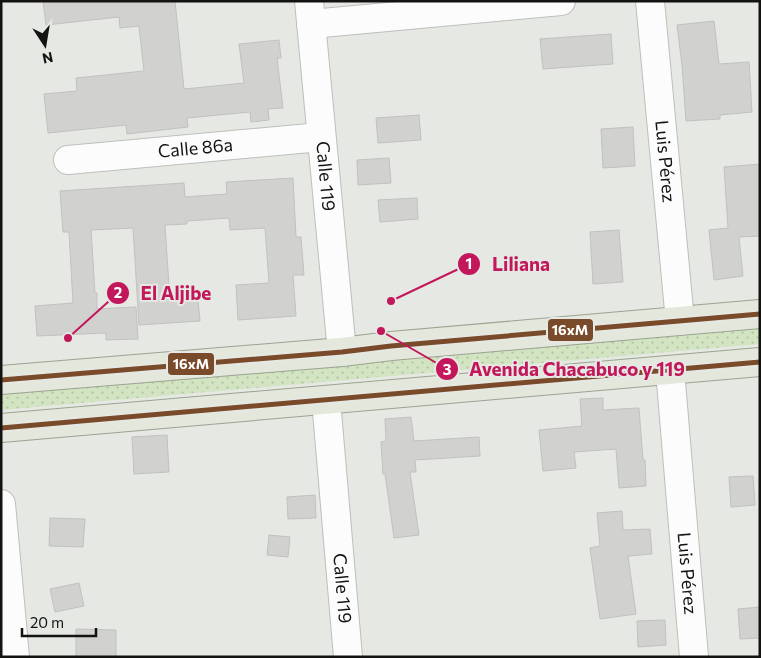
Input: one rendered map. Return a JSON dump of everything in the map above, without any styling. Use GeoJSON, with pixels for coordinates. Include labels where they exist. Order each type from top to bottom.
{"type":"FeatureCollection","features":[{"type":"Feature","properties":{"kind":"main road"},"geometry":{"type":"LineString","coordinates":[[1,380],[342,352],[391,346],[760,314]]}},
{"type":"Feature","properties":{"kind":"main road"},"geometry":{"type":"LineString","coordinates":[[1,428],[760,362]]}},
{"type":"Feature","properties":{"kind":"street"},"geometry":{"type":"LineString","coordinates":[[310,12],[561,1]]}},
{"type":"Feature","properties":{"kind":"street","name":"Luis Pérez"},"geometry":{"type":"LineString","coordinates":[[650,1],[680,321]]}},
{"type":"Feature","properties":{"kind":"street","name":"Calle 119"},"geometry":{"type":"LineString","coordinates":[[310,12],[342,352]]}},
{"type":"Feature","properties":{"kind":"street","name":"Calle 86a"},"geometry":{"type":"LineString","coordinates":[[68,160],[321,137]]}},
{"type":"Feature","properties":{"kind":"street","name":"Luis Pérez"},"geometry":{"type":"LineString","coordinates":[[670,370],[694,657]]}},
{"type":"Feature","properties":{"kind":"street","name":"Calle 119"},"geometry":{"type":"LineString","coordinates":[[326,400],[348,657]]}},
{"type":"Feature","properties":{"kind":"street"},"geometry":{"type":"LineString","coordinates":[[1,504],[15,657]]}},
{"type":"Feature","properties":{"kind":"green space"},"geometry":{"type":"Polygon","coordinates":[[[760,325],[760,344],[1,410],[1,391],[760,325]]]}},
{"type":"Feature","properties":{"kind":"building"},"geometry":{"type":"Polygon","coordinates":[[[43,1],[175,1],[184,89],[244,83],[239,44],[279,40],[281,58],[277,58],[283,108],[268,109],[269,120],[251,122],[250,112],[187,118],[188,127],[127,134],[126,125],[48,133],[44,94],[77,91],[76,78],[144,71],[139,26],[120,28],[119,17],[46,25],[43,1]]]}},
{"type":"Feature","properties":{"kind":"building"},"geometry":{"type":"Polygon","coordinates":[[[714,21],[719,64],[749,62],[752,112],[720,115],[720,119],[686,121],[677,25],[714,21]]]}},
{"type":"Feature","properties":{"kind":"building"},"geometry":{"type":"Polygon","coordinates":[[[611,34],[613,64],[543,69],[540,39],[611,34]]]}},
{"type":"Feature","properties":{"kind":"building"},"geometry":{"type":"Polygon","coordinates":[[[419,115],[421,140],[378,143],[376,118],[419,115]]]}},
{"type":"Feature","properties":{"kind":"building"},"geometry":{"type":"Polygon","coordinates":[[[633,127],[635,166],[603,168],[601,129],[633,127]]]}},
{"type":"Feature","properties":{"kind":"building"},"geometry":{"type":"Polygon","coordinates":[[[389,158],[391,183],[358,185],[357,160],[389,158]]]}},
{"type":"Feature","properties":{"kind":"building"},"geometry":{"type":"Polygon","coordinates":[[[760,164],[760,236],[739,237],[743,276],[714,280],[709,230],[728,228],[724,167],[760,164]]]}},
{"type":"Feature","properties":{"kind":"building"},"geometry":{"type":"Polygon","coordinates":[[[293,178],[296,237],[301,237],[304,275],[293,275],[296,316],[238,320],[236,285],[269,283],[265,228],[230,230],[229,218],[187,221],[187,224],[165,225],[170,301],[198,300],[200,321],[139,325],[133,228],[91,230],[97,309],[136,307],[138,339],[106,340],[106,333],[37,336],[35,306],[73,303],[69,232],[63,232],[60,191],[184,183],[185,197],[227,194],[226,182],[293,178]]]}},
{"type":"Feature","properties":{"kind":"building"},"geometry":{"type":"Polygon","coordinates":[[[417,198],[418,219],[380,222],[378,200],[417,198]]]}},
{"type":"Feature","properties":{"kind":"building"},"geometry":{"type":"Polygon","coordinates":[[[619,230],[623,282],[593,284],[590,232],[619,230]]]}},
{"type":"Feature","properties":{"kind":"building"},"geometry":{"type":"Polygon","coordinates":[[[603,398],[603,410],[639,408],[646,486],[619,488],[616,449],[574,452],[576,468],[543,471],[539,430],[582,426],[580,399],[603,398]]]}},
{"type":"Feature","properties":{"kind":"building"},"geometry":{"type":"Polygon","coordinates":[[[411,417],[414,441],[479,437],[480,456],[415,460],[416,472],[410,472],[419,535],[394,538],[385,474],[383,474],[381,442],[386,441],[385,419],[411,417]]]}},
{"type":"Feature","properties":{"kind":"building"},"geometry":{"type":"Polygon","coordinates":[[[167,435],[169,472],[134,474],[132,437],[167,435]]]}},
{"type":"Feature","properties":{"kind":"building"},"geometry":{"type":"Polygon","coordinates":[[[753,476],[755,505],[731,507],[729,477],[753,476]]]}},
{"type":"Feature","properties":{"kind":"building"},"geometry":{"type":"Polygon","coordinates":[[[315,495],[316,518],[288,519],[287,497],[315,495]]]}},
{"type":"Feature","properties":{"kind":"building"},"geometry":{"type":"Polygon","coordinates":[[[622,511],[623,530],[650,529],[652,554],[628,556],[636,614],[600,619],[590,548],[600,546],[597,513],[622,511]]]}},
{"type":"Feature","properties":{"kind":"building"},"geometry":{"type":"Polygon","coordinates":[[[50,518],[85,519],[83,547],[49,546],[50,518]]]}},
{"type":"Feature","properties":{"kind":"building"},"geometry":{"type":"Polygon","coordinates":[[[269,535],[290,537],[288,557],[267,555],[269,535]]]}},
{"type":"Feature","properties":{"kind":"building"},"geometry":{"type":"Polygon","coordinates":[[[79,583],[84,606],[55,612],[50,589],[79,583]]]}},
{"type":"Feature","properties":{"kind":"building"},"geometry":{"type":"Polygon","coordinates":[[[760,607],[760,638],[740,639],[738,609],[760,607]]]}},
{"type":"Feature","properties":{"kind":"building"},"geometry":{"type":"Polygon","coordinates":[[[665,620],[666,645],[638,647],[637,621],[665,620]]]}},
{"type":"Feature","properties":{"kind":"building"},"geometry":{"type":"Polygon","coordinates":[[[76,629],[116,630],[116,657],[76,657],[76,629]]]}},
{"type":"Feature","properties":{"kind":"transit line","name":"16xM"},"geometry":{"type":"LineString","coordinates":[[1,380],[342,352],[391,346],[760,314]]}},
{"type":"Feature","properties":{"kind":"transit line","name":"16xM"},"geometry":{"type":"LineString","coordinates":[[1,428],[760,362]]}},
{"type":"Feature","properties":{"kind":"place","name":"Liliana"},"geometry":{"type":"Point","coordinates":[391,301]}},
{"type":"Feature","properties":{"kind":"place","name":"Avenida Chacabuco y 119"},"geometry":{"type":"Point","coordinates":[381,331]}},
{"type":"Feature","properties":{"kind":"place","name":"El Aljibe"},"geometry":{"type":"Point","coordinates":[68,338]}}]}
